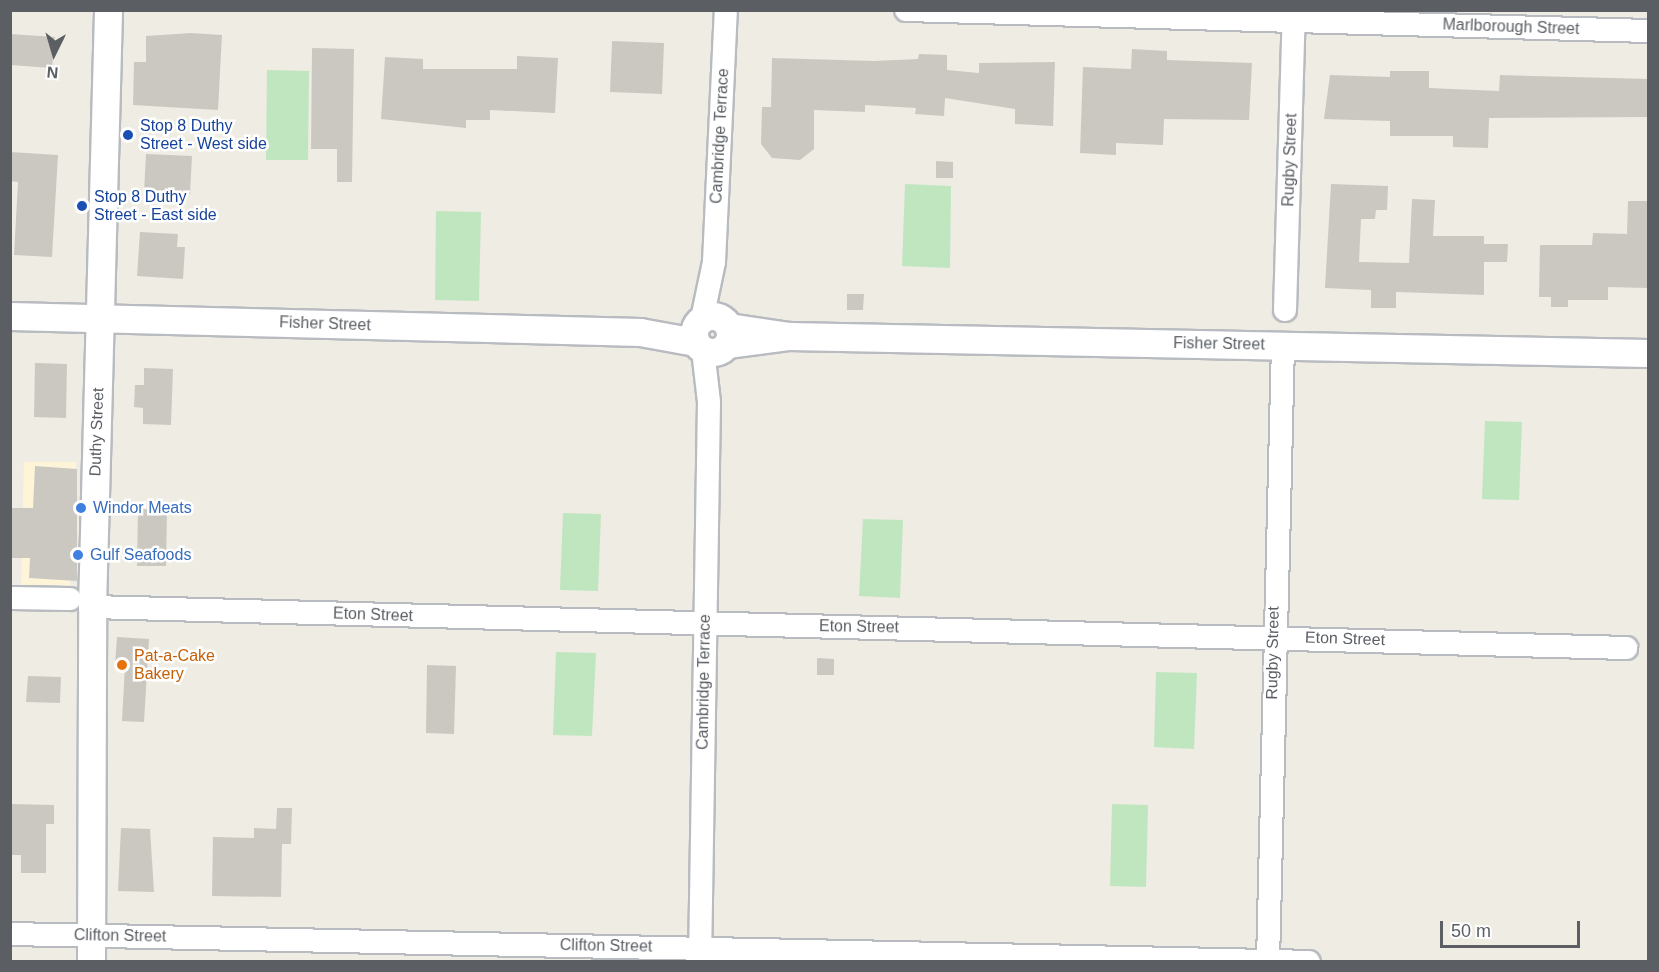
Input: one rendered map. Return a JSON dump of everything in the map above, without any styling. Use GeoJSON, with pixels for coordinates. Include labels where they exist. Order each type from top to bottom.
{"type":"FeatureCollection","features":[{"type":"Feature","properties":{"kind":"street","name":"Duthy Street"},"geometry":{"type":"LineString","coordinates":[[91,948],[81,603],[101,318],[108,10]]}},
{"type":"Feature","properties":{"kind":"street","name":"Cambridge Terrace"},"geometry":{"type":"LineString","coordinates":[[700,954],[709,402],[726,10]]}},
{"type":"Feature","properties":{"kind":"street","name":"Marlborough Street"},"geometry":{"type":"LineString","coordinates":[[906,10],[1294,16],[1648,31]]}},
{"type":"Feature","properties":{"kind":"street","name":"Rugby Street"},"geometry":{"type":"LineString","coordinates":[[1285,310],[1294,16]]}},
{"type":"Feature","properties":{"kind":"street","name":"Fisher Street"},"geometry":{"type":"LineString","coordinates":[[10,316],[789,336],[1648,352]]}},
{"type":"Feature","properties":{"kind":"street","name":"Rugby Street"},"geometry":{"type":"LineString","coordinates":[[1268,961],[1273,636],[1283,345]]}},
{"type":"Feature","properties":{"kind":"street","name":"Eton Street"},"geometry":{"type":"LineString","coordinates":[[10,598],[81,603],[705,624],[1273,636],[1626,648]]}},
{"type":"Feature","properties":{"kind":"street","name":"Clifton Street"},"geometry":{"type":"LineString","coordinates":[[10,934],[91,948],[1309,962]]}},
{"type":"Feature","properties":{"kind":"shaded area"},"geometry":{"type":"Polygon","coordinates":[[[24,462],[76,462],[70,585],[21,585],[24,462]]]}},
{"type":"Feature","properties":{"kind":"green space"},"geometry":{"type":"Polygon","coordinates":[[[267,70],[309,71],[308,160],[266,160],[267,70]]]}},
{"type":"Feature","properties":{"kind":"green space"},"geometry":{"type":"Polygon","coordinates":[[[905,184],[951,186],[950,268],[902,266],[905,184]]]}},
{"type":"Feature","properties":{"kind":"green space"},"geometry":{"type":"Polygon","coordinates":[[[436,211],[481,212],[479,301],[435,300],[436,211]]]}},
{"type":"Feature","properties":{"kind":"green space"},"geometry":{"type":"Polygon","coordinates":[[[1485,421],[1522,422],[1519,500],[1482,499],[1485,421]]]}},
{"type":"Feature","properties":{"kind":"green space"},"geometry":{"type":"Polygon","coordinates":[[[563,513],[601,514],[598,591],[560,590],[563,513]]]}},
{"type":"Feature","properties":{"kind":"green space"},"geometry":{"type":"Polygon","coordinates":[[[863,519],[903,520],[900,598],[859,596],[863,519]]]}},
{"type":"Feature","properties":{"kind":"green space"},"geometry":{"type":"Polygon","coordinates":[[[556,652],[596,653],[592,736],[553,735],[556,652]]]}},
{"type":"Feature","properties":{"kind":"green space"},"geometry":{"type":"Polygon","coordinates":[[[1156,672],[1197,673],[1194,749],[1154,747],[1156,672]]]}},
{"type":"Feature","properties":{"kind":"green space"},"geometry":{"type":"Polygon","coordinates":[[[1112,804],[1148,805],[1146,887],[1110,886],[1112,804]]]}},
{"type":"Feature","properties":{"kind":"building"},"geometry":{"type":"Polygon","coordinates":[[[191,33],[222,35],[218,110],[133,105],[134,62],[146,62],[146,36],[191,33]]]}},
{"type":"Feature","properties":{"kind":"building"},"geometry":{"type":"Polygon","coordinates":[[[10,34],[55,37],[52,68],[10,65],[10,34]]]}},
{"type":"Feature","properties":{"kind":"building"},"geometry":{"type":"Polygon","coordinates":[[[612,41],[664,43],[662,94],[610,92],[612,41]]]}},
{"type":"Feature","properties":{"kind":"building"},"geometry":{"type":"Polygon","coordinates":[[[312,48],[354,49],[352,182],[337,182],[337,149],[311,149],[312,48]]]}},
{"type":"Feature","properties":{"kind":"building"},"geometry":{"type":"Polygon","coordinates":[[[1132,49],[1167,51],[1167,60],[1252,63],[1249,120],[1164,119],[1163,145],[1116,143],[1116,155],[1080,153],[1083,67],[1131,69],[1132,49]]]}},
{"type":"Feature","properties":{"kind":"building"},"geometry":{"type":"Polygon","coordinates":[[[919,54],[947,55],[947,70],[979,73],[979,63],[1055,62],[1053,126],[1015,124],[1015,109],[945,98],[944,116],[915,114],[916,108],[865,105],[865,112],[814,110],[814,149],[800,160],[772,158],[761,144],[762,107],[771,107],[772,58],[874,61],[918,59],[919,54]]]}},
{"type":"Feature","properties":{"kind":"building"},"geometry":{"type":"Polygon","coordinates":[[[517,56],[558,58],[555,113],[490,110],[490,120],[466,120],[466,128],[381,119],[385,57],[423,59],[423,69],[517,69],[517,56]]]}},
{"type":"Feature","properties":{"kind":"building"},"geometry":{"type":"Polygon","coordinates":[[[1390,71],[1429,71],[1429,88],[1499,91],[1500,75],[1648,79],[1648,117],[1489,118],[1488,148],[1453,147],[1453,136],[1390,136],[1390,121],[1324,119],[1330,75],[1390,77],[1390,71]]]}},
{"type":"Feature","properties":{"kind":"building"},"geometry":{"type":"Polygon","coordinates":[[[10,152],[58,155],[52,257],[14,255],[18,182],[10,181],[10,152]]]}},
{"type":"Feature","properties":{"kind":"building"},"geometry":{"type":"Polygon","coordinates":[[[146,154],[192,156],[190,194],[144,192],[146,154]]]}},
{"type":"Feature","properties":{"kind":"building"},"geometry":{"type":"Polygon","coordinates":[[[936,161],[953,162],[953,178],[936,178],[936,161]]]}},
{"type":"Feature","properties":{"kind":"building"},"geometry":{"type":"Polygon","coordinates":[[[1331,184],[1388,186],[1387,210],[1376,210],[1375,219],[1361,219],[1359,262],[1409,263],[1412,199],[1435,200],[1433,236],[1484,236],[1484,244],[1508,244],[1507,262],[1484,262],[1484,295],[1396,292],[1396,308],[1371,308],[1371,290],[1325,288],[1331,184]]]}},
{"type":"Feature","properties":{"kind":"building"},"geometry":{"type":"Polygon","coordinates":[[[1628,201],[1648,201],[1648,288],[1608,287],[1608,300],[1568,300],[1568,307],[1551,307],[1551,297],[1539,297],[1540,245],[1592,245],[1593,233],[1627,234],[1628,201]]]}},
{"type":"Feature","properties":{"kind":"building"},"geometry":{"type":"Polygon","coordinates":[[[140,232],[178,234],[177,247],[185,247],[183,279],[137,276],[140,232]]]}},
{"type":"Feature","properties":{"kind":"building"},"geometry":{"type":"Polygon","coordinates":[[[847,294],[864,294],[863,310],[847,310],[847,294]]]}},
{"type":"Feature","properties":{"kind":"building"},"geometry":{"type":"Polygon","coordinates":[[[35,363],[67,364],[66,418],[34,417],[35,363]]]}},
{"type":"Feature","properties":{"kind":"building"},"geometry":{"type":"Polygon","coordinates":[[[144,368],[173,369],[171,425],[143,424],[143,408],[134,407],[135,385],[144,385],[144,368]]]}},
{"type":"Feature","properties":{"kind":"building"},"geometry":{"type":"Polygon","coordinates":[[[35,466],[77,469],[77,581],[29,578],[30,558],[10,558],[10,508],[33,508],[35,466]]]}},
{"type":"Feature","properties":{"kind":"building"},"geometry":{"type":"Polygon","coordinates":[[[138,509],[167,510],[166,566],[137,566],[138,509]]]}},
{"type":"Feature","properties":{"kind":"building"},"geometry":{"type":"Polygon","coordinates":[[[117,637],[149,639],[144,722],[122,721],[125,665],[115,664],[117,637]]]}},
{"type":"Feature","properties":{"kind":"building"},"geometry":{"type":"Polygon","coordinates":[[[817,658],[834,659],[834,675],[817,675],[817,658]]]}},
{"type":"Feature","properties":{"kind":"building"},"geometry":{"type":"Polygon","coordinates":[[[427,665],[456,666],[454,734],[426,733],[427,665]]]}},
{"type":"Feature","properties":{"kind":"building"},"geometry":{"type":"Polygon","coordinates":[[[28,676],[61,677],[60,703],[26,702],[28,676]]]}},
{"type":"Feature","properties":{"kind":"building"},"geometry":{"type":"Polygon","coordinates":[[[10,804],[54,805],[54,824],[46,824],[46,873],[21,873],[21,855],[10,855],[10,804]]]}},
{"type":"Feature","properties":{"kind":"building"},"geometry":{"type":"Polygon","coordinates":[[[277,808],[292,808],[291,844],[282,844],[281,897],[212,896],[213,837],[254,838],[254,828],[276,829],[277,808]]]}},
{"type":"Feature","properties":{"kind":"building"},"geometry":{"type":"Polygon","coordinates":[[[121,828],[150,829],[154,892],[118,891],[121,828]]]}},
{"type":"Feature","properties":{"kind":"place","name":"Stop 8 Duthy Street - West side"},"geometry":{"type":"Point","coordinates":[128,135]}},
{"type":"Feature","properties":{"kind":"place","name":"Stop 8 Duthy Street - East side"},"geometry":{"type":"Point","coordinates":[82,206]}},
{"type":"Feature","properties":{"kind":"place","name":"Windor Meats"},"geometry":{"type":"Point","coordinates":[81,508]}},
{"type":"Feature","properties":{"kind":"place","name":"Gulf Seafoods"},"geometry":{"type":"Point","coordinates":[78,555]}},
{"type":"Feature","properties":{"kind":"place","name":"Pat-a-Cake Bakery"},"geometry":{"type":"Point","coordinates":[122,665]}}]}
